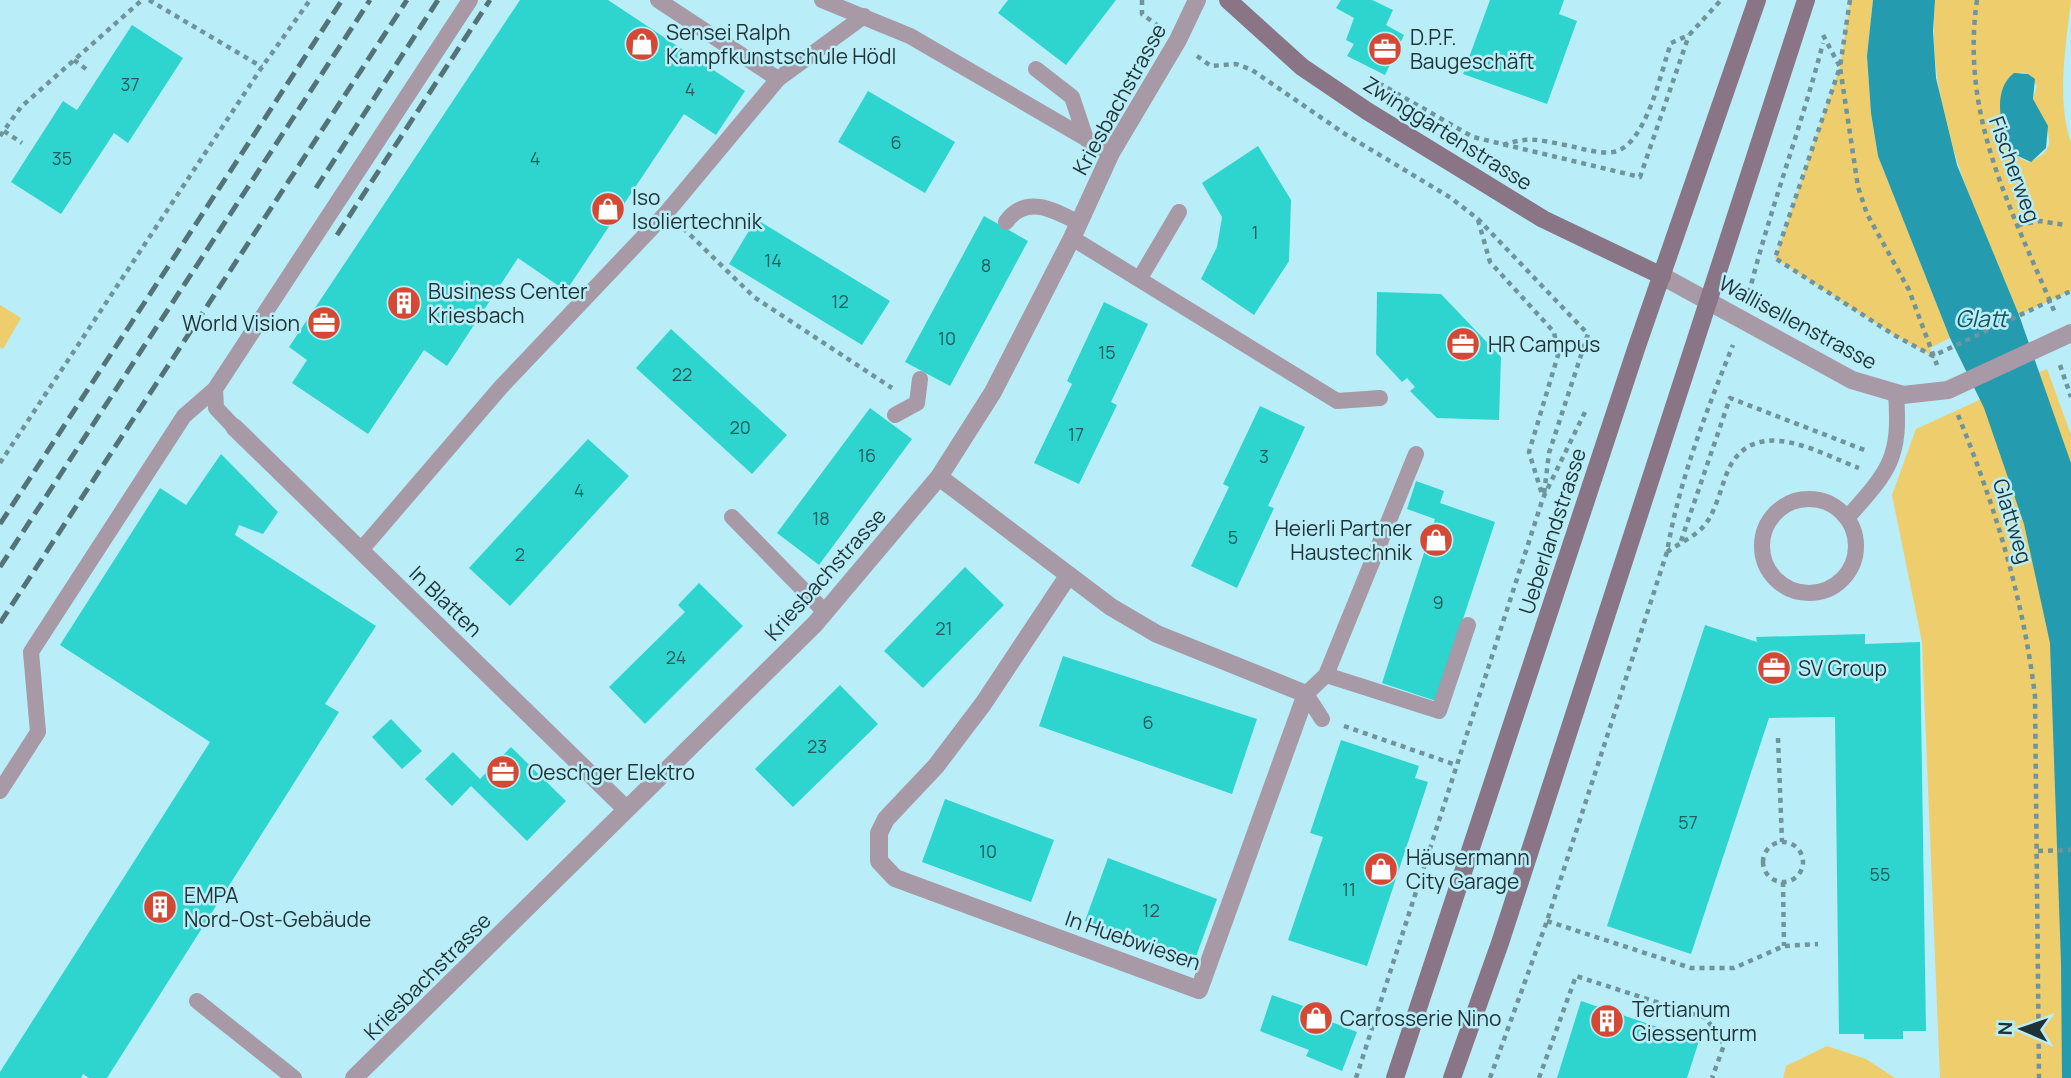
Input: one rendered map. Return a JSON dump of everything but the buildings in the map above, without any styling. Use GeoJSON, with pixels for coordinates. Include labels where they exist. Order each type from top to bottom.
{"type":"FeatureCollection","features":[{"type":"Feature","properties":{"kind":"main road","name":"Zwinggartenstrasse"},"geometry":{"type":"LineString","coordinates":[[1228,0],[1302,67],[1367,111],[1543,219],[1662,276]]}},
{"type":"Feature","properties":{"kind":"main road","name":"Ueberlandstrasse"},"geometry":{"type":"LineString","coordinates":[[1395,1078],[1662,276],[1757,0]]}},
{"type":"Feature","properties":{"kind":"main road"},"geometry":{"type":"LineString","coordinates":[[1452,1078],[1500,943],[1806,0]]}},
{"type":"Feature","properties":{"kind":"street","name":"Kriesbachstrasse"},"geometry":{"type":"LineString","coordinates":[[354,1078],[825,612],[939,477],[993,392],[1076,230],[1111,153],[1178,40],[1196,0]]}},
{"type":"Feature","properties":{"kind":"street","name":"Wallisellenstrasse"},"geometry":{"type":"LineString","coordinates":[[1662,276],[1852,380],[1896,394],[1923,395],[1951,389],[2052,352],[2071,333]]}},
{"type":"Feature","properties":{"kind":"street","name":"In Blatten"},"geometry":{"type":"LineString","coordinates":[[234,426],[626,809]]}},
{"type":"Feature","properties":{"kind":"street"},"geometry":{"type":"LineString","coordinates":[[939,477],[1068,576],[1157,634],[1306,694]]}},
{"type":"Feature","properties":{"kind":"street","name":"In Huebwiesen"},"geometry":{"type":"LineString","coordinates":[[1068,576],[982,704],[936,766],[886,819],[879,833],[877,849],[879,861],[895,878],[1199,990],[1306,694]]}},
{"type":"Feature","properties":{"kind":"lane"},"geometry":{"type":"LineString","coordinates":[[0,791],[38,732],[31,652],[184,416],[215,388],[470,0]]}},
{"type":"Feature","properties":{"kind":"lane"},"geometry":{"type":"LineString","coordinates":[[658,0],[778,79]]}},
{"type":"Feature","properties":{"kind":"lane"},"geometry":{"type":"LineString","coordinates":[[822,0],[910,36],[1111,153]]}},
{"type":"Feature","properties":{"kind":"lane"},"geometry":{"type":"LineString","coordinates":[[361,550],[501,387],[667,212],[778,79],[864,16]]}},
{"type":"Feature","properties":{"kind":"lane"},"geometry":{"type":"LineString","coordinates":[[1036,69],[1072,97],[1086,139]]}},
{"type":"Feature","properties":{"kind":"lane"},"geometry":{"type":"LineString","coordinates":[[1006,222],[1014,210],[1037,204],[1140,278],[1336,401],[1380,398]]}},
{"type":"Feature","properties":{"kind":"lane"},"geometry":{"type":"LineString","coordinates":[[1140,278],[1179,212]]}},
{"type":"Feature","properties":{"kind":"lane"},"geometry":{"type":"LineString","coordinates":[[895,415],[918,403],[920,379]]}},
{"type":"Feature","properties":{"kind":"lane"},"geometry":{"type":"LineString","coordinates":[[215,388],[216,408],[234,426]]}},
{"type":"Feature","properties":{"kind":"lane"},"geometry":{"type":"LineString","coordinates":[[1847,518],[1884,476],[1898,442],[1896,394]]}},
{"type":"Feature","properties":{"kind":"lane"},"geometry":{"type":"LineString","coordinates":[[1322,719],[1306,694],[1326,675],[1416,454]]}},
{"type":"Feature","properties":{"kind":"lane"},"geometry":{"type":"LineString","coordinates":[[1822,500],[1837,507],[1847,518],[1854,533],[1853,563],[1834,587],[1804,594],[1788,589],[1776,581],[1766,568],[1761,545],[1767,522],[1777,510],[1791,501],[1822,500]]}},
{"type":"Feature","properties":{"kind":"lane"},"geometry":{"type":"LineString","coordinates":[[732,517],[825,612]]}},
{"type":"Feature","properties":{"kind":"lane"},"geometry":{"type":"LineString","coordinates":[[1326,675],[1439,712],[1468,625]]}},
{"type":"Feature","properties":{"kind":"lane"},"geometry":{"type":"LineString","coordinates":[[197,1002],[294,1078]]}},
{"type":"Feature","properties":{"kind":"path"},"geometry":{"type":"LineString","coordinates":[[0,136],[21,107],[142,0]]}},
{"type":"Feature","properties":{"kind":"path"},"geometry":{"type":"LineString","coordinates":[[149,0],[262,67]]}},
{"type":"Feature","properties":{"kind":"path"},"geometry":{"type":"LineString","coordinates":[[0,463],[262,67],[310,0]]}},
{"type":"Feature","properties":{"kind":"path"},"geometry":{"type":"LineString","coordinates":[[1142,0],[1142,14],[1211,66],[1236,64],[1252,70],[1345,134],[1451,198],[1478,219],[1588,334],[1549,453],[1543,498],[1356,1078]]}},
{"type":"Feature","properties":{"kind":"path"},"geometry":{"type":"LineString","coordinates":[[1367,76],[1473,137],[1640,177],[1689,35],[1721,0]]}},
{"type":"Feature","properties":{"kind":"path","name":"Glattweg"},"geometry":{"type":"LineString","coordinates":[[1850,0],[1840,67],[1844,108],[1861,199],[1909,290],[1933,356],[1951,389],[2002,532],[2028,647],[2038,731],[2039,1078]]}},
{"type":"Feature","properties":{"kind":"path","name":"Fischerweg"},"geometry":{"type":"LineString","coordinates":[[1977,0],[1972,60],[1978,114],[1989,154],[2050,301]]}},
{"type":"Feature","properties":{"kind":"path"},"geometry":{"type":"LineString","coordinates":[[1502,146],[1526,137],[1601,152],[1616,152],[1630,145],[1641,130],[1671,43],[1689,35]]}},
{"type":"Feature","properties":{"kind":"path"},"geometry":{"type":"LineString","coordinates":[[1824,37],[1840,67],[1775,258],[1894,335],[1933,356],[2071,291]]}},
{"type":"Feature","properties":{"kind":"path"},"geometry":{"type":"LineString","coordinates":[[74,60],[86,69]]}},
{"type":"Feature","properties":{"kind":"path"},"geometry":{"type":"LineString","coordinates":[[4,131],[22,143]]}},
{"type":"Feature","properties":{"kind":"path"},"geometry":{"type":"LineString","coordinates":[[667,212],[754,298],[888,384]]}},
{"type":"Feature","properties":{"kind":"path"},"geometry":{"type":"LineString","coordinates":[[1478,219],[1490,262],[1553,332],[1558,355],[1529,452],[1543,498]]}},
{"type":"Feature","properties":{"kind":"path"},"geometry":{"type":"LineString","coordinates":[[2018,225],[2040,221],[2066,225]]}},
{"type":"Feature","properties":{"kind":"path"},"geometry":{"type":"LineString","coordinates":[[2052,352],[2071,397]]}},
{"type":"Feature","properties":{"kind":"path"},"geometry":{"type":"LineString","coordinates":[[1681,542],[1730,398],[1867,451]]}},
{"type":"Feature","properties":{"kind":"path"},"geometry":{"type":"LineString","coordinates":[[1490,1078],[1547,921],[1667,552],[1703,527],[1731,465],[1742,452],[1759,443],[1790,441],[1859,468],[1867,451],[1899,429]]}},
{"type":"Feature","properties":{"kind":"path"},"geometry":{"type":"LineString","coordinates":[[1322,719],[1456,765]]}},
{"type":"Feature","properties":{"kind":"path"},"geometry":{"type":"LineString","coordinates":[[1778,738],[1782,842]]}},
{"type":"Feature","properties":{"kind":"path"},"geometry":{"type":"LineString","coordinates":[[1782,842],[1795,846],[1801,855],[1802,867],[1795,878],[1783,882],[1772,880],[1764,871],[1763,858],[1771,845],[1782,842]]}},
{"type":"Feature","properties":{"kind":"path"},"geometry":{"type":"LineString","coordinates":[[2038,850],[2071,850]]}},
{"type":"Feature","properties":{"kind":"path"},"geometry":{"type":"LineString","coordinates":[[1783,882],[1784,946]]}},
{"type":"Feature","properties":{"kind":"path"},"geometry":{"type":"LineString","coordinates":[[1547,921],[1691,968],[1734,968],[1784,946],[1818,944]]}},
{"type":"Feature","properties":{"kind":"path"},"geometry":{"type":"LineString","coordinates":[[1539,1078],[1576,976],[1706,1018],[1724,1045],[1712,1078]]}},
{"type":"Feature","properties":{"kind":"shaded area"},"geometry":{"type":"Polygon","coordinates":[[[1850,0],[1873,0],[1867,56],[1871,113],[1878,156],[1950,338],[1930,348],[1933,356],[1894,335],[1775,258],[1840,67],[1850,0]]]}},
{"type":"Feature","properties":{"kind":"shaded area"},"geometry":{"type":"Polygon","coordinates":[[[1935,0],[2071,0],[2063,90],[2066,126],[2071,143],[2071,291],[2019,315],[1971,201],[1958,162],[1938,83],[1934,42],[1935,0]],[[2022,72],[2008,78],[2001,112],[2002,125],[2011,148],[2028,162],[2040,156],[2047,149],[2049,142],[2033,99],[2037,86],[2028,74],[2022,72]]]}},
{"type":"Feature","properties":{"kind":"shaded area"},"geometry":{"type":"Polygon","coordinates":[[[0,305],[21,318],[3,349],[0,347],[0,305]]]}},
{"type":"Feature","properties":{"kind":"shaded area"},"geometry":{"type":"Polygon","coordinates":[[[2047,369],[2071,435],[2071,1078],[1940,1078],[1922,642],[1892,495],[1916,429],[2047,369]]]}},
{"type":"Feature","properties":{"kind":"shaded area"},"geometry":{"type":"Polygon","coordinates":[[[1827,1046],[1866,1059],[1895,1078],[1783,1078],[1786,1066],[1827,1046]]]}},
{"type":"Feature","properties":{"kind":"water","name":"Glatt"},"geometry":{"type":"Polygon","coordinates":[[[1873,0],[1935,0],[1933,31],[1936,78],[1957,165],[2019,315],[2071,463],[2071,1078],[2062,1078],[2061,963],[2050,643],[2024,524],[1984,408],[1950,338],[1878,156],[1871,113],[1867,56],[1873,0]]]}},
{"type":"Feature","properties":{"kind":"water"},"geometry":{"type":"Polygon","coordinates":[[[2014,73],[2028,74],[2035,79],[2033,99],[2048,126],[2046,148],[2031,162],[2016,155],[2002,125],[2002,91],[2014,73]]]}},
{"type":"Feature","properties":{"kind":"railway"},"geometry":{"type":"LineString","coordinates":[[0,524],[342,0]]}},
{"type":"Feature","properties":{"kind":"railway"},"geometry":{"type":"LineString","coordinates":[[0,567],[370,0]]}},
{"type":"Feature","properties":{"kind":"railway"},"geometry":{"type":"LineString","coordinates":[[0,623],[407,0]]}},
{"type":"Feature","properties":{"kind":"railway"},"geometry":{"type":"LineString","coordinates":[[316,188],[438,0]]}},
{"type":"Feature","properties":{"kind":"railway"},"geometry":{"type":"LineString","coordinates":[[337,235],[490,0]]}},
{"type":"Feature","properties":{"kind":"place","name":"Sensei Ralph Kampfkunstschule Hödl"},"geometry":{"type":"Point","coordinates":[642,44]}},
{"type":"Feature","properties":{"kind":"place","name":"D.P.F. Baugeschäft"},"geometry":{"type":"Point","coordinates":[1385,49]}},
{"type":"Feature","properties":{"kind":"place","name":"Iso Isoliertechnik"},"geometry":{"type":"Point","coordinates":[608,209]}},
{"type":"Feature","properties":{"kind":"place","name":"Business Center Kriesbach"},"geometry":{"type":"Point","coordinates":[404,303]}},
{"type":"Feature","properties":{"kind":"place","name":"World Vision"},"geometry":{"type":"Point","coordinates":[324,323]}},
{"type":"Feature","properties":{"kind":"place","name":"HR Campus"},"geometry":{"type":"Point","coordinates":[1463,344]}},
{"type":"Feature","properties":{"kind":"place","name":"Heierli Partner Haustechnik"},"geometry":{"type":"Point","coordinates":[1436,540]}},
{"type":"Feature","properties":{"kind":"place","name":"SV Group"},"geometry":{"type":"Point","coordinates":[1774,668]}},
{"type":"Feature","properties":{"kind":"place","name":"Oeschger Elektro"},"geometry":{"type":"Point","coordinates":[503,772]}},
{"type":"Feature","properties":{"kind":"place","name":"Häusermann City Garage"},"geometry":{"type":"Point","coordinates":[1381,869]}},
{"type":"Feature","properties":{"kind":"place","name":"EMPA Nord-Ost-Gebäude"},"geometry":{"type":"Point","coordinates":[160,907]}},
{"type":"Feature","properties":{"kind":"place","name":"Carrosserie Nino"},"geometry":{"type":"Point","coordinates":[1316,1018]}},
{"type":"Feature","properties":{"kind":"place","name":"Tertianum Giessenturm"},"geometry":{"type":"Point","coordinates":[1607,1021]}}]}
